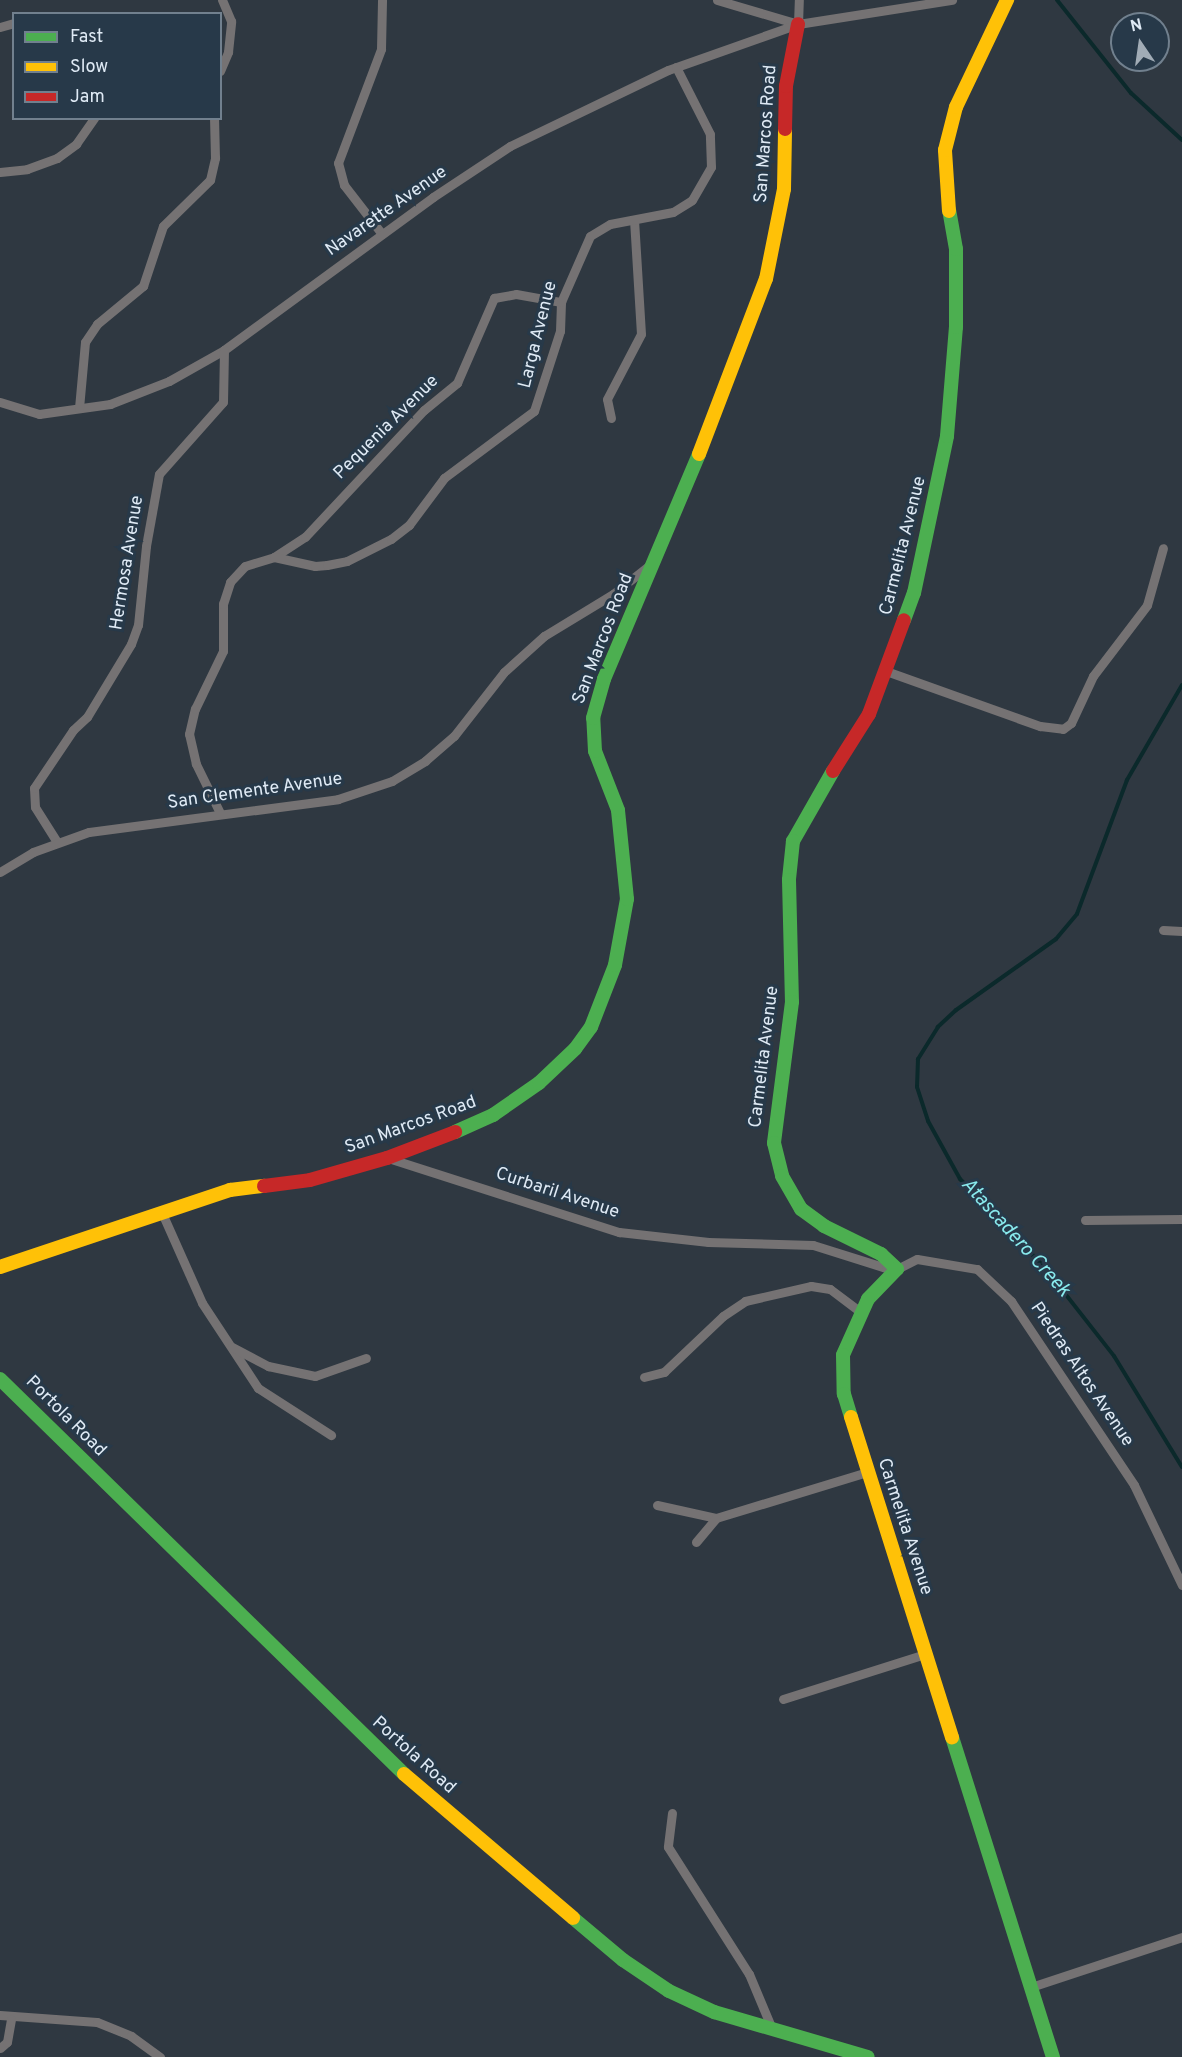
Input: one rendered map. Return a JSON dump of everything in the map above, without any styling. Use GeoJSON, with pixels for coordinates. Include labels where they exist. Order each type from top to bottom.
{"type":"FeatureCollection","features":[{"type":"Feature","properties":{"kind":"street"},"geometry":{"type":"LineString","coordinates":[[222,0],[231,21],[228,52],[222,66]]}},
{"type":"Feature","properties":{"kind":"street"},"geometry":{"type":"LineString","coordinates":[[382,0],[381,49],[339,152],[338,163],[344,185],[382,234]]}},
{"type":"Feature","properties":{"kind":"street"},"geometry":{"type":"LineString","coordinates":[[717,0],[798,24],[952,0]]}},
{"type":"Feature","properties":{"kind":"street"},"geometry":{"type":"LineString","coordinates":[[798,24],[799,0]]}},
{"type":"Feature","properties":{"kind":"street","name":"Carmelita Avenue"},"geometry":{"type":"LineString","coordinates":[[1007,0],[956,107],[946,141],[945,191],[956,249],[956,327],[947,436],[914,593],[886,671],[856,739],[801,822],[793,841],[789,880],[792,1002],[774,1143],[782,1176],[801,1209],[824,1226],[881,1254],[897,1269],[860,1312],[846,1343],[842,1369],[849,1415],[1053,2057]]}},
{"type":"Feature","properties":{"kind":"street","name":"Navarette Avenue"},"geometry":{"type":"LineString","coordinates":[[0,402],[39,414],[110,404],[153,388],[224,350],[382,234],[510,146],[676,67],[798,24]]}},
{"type":"Feature","properties":{"kind":"street","name":"San Marcos Road"},"geometry":{"type":"LineString","coordinates":[[0,1268],[230,1190],[310,1180],[387,1158],[493,1115],[539,1083],[575,1049],[591,1027],[615,965],[627,899],[618,810],[595,751],[593,718],[604,679],[736,365],[765,279],[784,189],[786,86],[798,24]]}},
{"type":"Feature","properties":{"kind":"street","name":"Larga Avenue"},"geometry":{"type":"LineString","coordinates":[[220,813],[190,747],[191,721],[223,651],[223,604],[230,582],[245,566],[274,557],[315,566],[347,561],[391,539],[409,525],[444,478],[534,411],[560,331],[561,302],[590,236],[610,224],[673,212],[692,200],[711,167],[710,134],[676,67]]}},
{"type":"Feature","properties":{"kind":"street"},"geometry":{"type":"LineString","coordinates":[[0,172],[27,169],[57,158],[76,144],[93,120]]}},
{"type":"Feature","properties":{"kind":"street"},"geometry":{"type":"LineString","coordinates":[[79,408],[85,342],[97,324],[143,286],[163,226],[210,180],[215,158],[214,120]]}},
{"type":"Feature","properties":{"kind":"street"},"geometry":{"type":"LineString","coordinates":[[611,417],[607,399],[641,334],[634,221]]}},
{"type":"Feature","properties":{"kind":"street","name":"Pequenia Avenue"},"geometry":{"type":"LineString","coordinates":[[274,557],[305,537],[424,410],[457,383],[494,298],[516,294],[561,302]]}},
{"type":"Feature","properties":{"kind":"street","name":"Hermosa Avenue"},"geometry":{"type":"LineString","coordinates":[[57,842],[35,807],[34,788],[73,730],[87,717],[131,644],[138,625],[146,546],[159,474],[223,402],[224,350]]}},
{"type":"Feature","properties":{"kind":"street"},"geometry":{"type":"LineString","coordinates":[[886,671],[1040,726],[1063,729],[1071,723],[1094,676],[1147,605],[1163,548]]}},
{"type":"Feature","properties":{"kind":"street","name":"San Clemente Avenue"},"geometry":{"type":"LineString","coordinates":[[0,872],[57,842],[89,832],[338,799],[375,788],[409,771],[454,736],[504,672],[530,647],[566,620],[613,594],[654,562]]}},
{"type":"Feature","properties":{"kind":"street"},"geometry":{"type":"LineString","coordinates":[[1162,930],[1182,931]]}},
{"type":"Feature","properties":{"kind":"street","name":"Curbaril Avenue"},"geometry":{"type":"LineString","coordinates":[[387,1158],[619,1232],[708,1242],[813,1245],[876,1266],[897,1269]]}},
{"type":"Feature","properties":{"kind":"street"},"geometry":{"type":"LineString","coordinates":[[162,1213],[202,1303],[258,1388],[331,1435]]}},
{"type":"Feature","properties":{"kind":"street"},"geometry":{"type":"LineString","coordinates":[[1085,1220],[1182,1219]]}},
{"type":"Feature","properties":{"kind":"street","name":"Piedras Altos Avenue"},"geometry":{"type":"LineString","coordinates":[[897,1269],[917,1259],[977,1269],[1011,1301],[1134,1485],[1182,1585]]}},
{"type":"Feature","properties":{"kind":"street"},"geometry":{"type":"LineString","coordinates":[[644,1377],[664,1372],[723,1316],[745,1301],[812,1286],[830,1288],[860,1312]]}},
{"type":"Feature","properties":{"kind":"street"},"geometry":{"type":"LineString","coordinates":[[230,1346],[268,1366],[315,1376],[366,1358]]}},
{"type":"Feature","properties":{"kind":"street","name":"Portola Road"},"geometry":{"type":"LineString","coordinates":[[0,1379],[394,1766],[644,1976],[703,2007],[868,2057]]}},
{"type":"Feature","properties":{"kind":"street"},"geometry":{"type":"LineString","coordinates":[[657,1505],[716,1518],[867,1472]]}},
{"type":"Feature","properties":{"kind":"street"},"geometry":{"type":"LineString","coordinates":[[696,1542],[716,1518]]}},
{"type":"Feature","properties":{"kind":"street"},"geometry":{"type":"LineString","coordinates":[[783,1699],[925,1654]]}},
{"type":"Feature","properties":{"kind":"street"},"geometry":{"type":"LineString","coordinates":[[672,1813],[668,1847],[749,1974],[772,2029]]}},
{"type":"Feature","properties":{"kind":"street"},"geometry":{"type":"LineString","coordinates":[[1031,1987],[1182,1937]]}},
{"type":"Feature","properties":{"kind":"street"},"geometry":{"type":"LineString","coordinates":[[0,2015],[11,2019],[97,2022],[131,2036],[160,2057]]}},
{"type":"Feature","properties":{"kind":"street"},"geometry":{"type":"LineString","coordinates":[[0,2048],[7,2042],[11,2019]]}},
{"type":"Feature","properties":{"kind":"waterway","name":"Atascadero Creek"},"geometry":{"type":"LineString","coordinates":[[1057,0],[1131,93],[1182,140]]}},
{"type":"Feature","properties":{"kind":"waterway","name":"Atascadero Creek"},"geometry":{"type":"LineString","coordinates":[[1182,685],[1127,780],[1077,914],[1056,939],[956,1010],[938,1027],[918,1059],[917,1087],[928,1121],[960,1179],[1045,1268],[1114,1356],[1182,1467]]}},
{"type":"Feature","properties":{"kind":"traffic: fast"},"geometry":{"type":"LineString","coordinates":[[904,620],[914,593],[947,436],[956,327],[956,249],[949,211]]}},
{"type":"Feature","properties":{"kind":"traffic: fast"},"geometry":{"type":"LineString","coordinates":[[455,1132],[493,1115],[539,1083],[575,1049],[591,1027],[615,965],[627,899],[618,810],[595,751],[593,718],[604,679],[699,454]]}},
{"type":"Feature","properties":{"kind":"traffic: fast"},"geometry":{"type":"LineString","coordinates":[[833,771],[793,841],[789,880],[792,1002],[774,1143],[782,1176],[801,1209],[824,1226],[881,1254],[897,1269],[868,1299],[843,1355],[844,1394],[851,1417]]}},
{"type":"Feature","properties":{"kind":"traffic: fast"},"geometry":{"type":"LineString","coordinates":[[0,1379],[404,1774]]}},
{"type":"Feature","properties":{"kind":"traffic: fast"},"geometry":{"type":"LineString","coordinates":[[952,1737],[1053,2057]]}},
{"type":"Feature","properties":{"kind":"traffic: fast"},"geometry":{"type":"LineString","coordinates":[[573,1918],[623,1960],[669,1991],[714,2012],[868,2057]]}},
{"type":"Feature","properties":{"kind":"traffic: slow"},"geometry":{"type":"LineString","coordinates":[[949,211],[945,150],[956,107],[1007,0]]}},
{"type":"Feature","properties":{"kind":"traffic: slow"},"geometry":{"type":"LineString","coordinates":[[699,454],[766,279],[784,189],[785,129]]}},
{"type":"Feature","properties":{"kind":"traffic: slow"},"geometry":{"type":"LineString","coordinates":[[0,1267],[230,1190],[264,1186]]}},
{"type":"Feature","properties":{"kind":"traffic: slow"},"geometry":{"type":"LineString","coordinates":[[851,1417],[952,1737]]}},
{"type":"Feature","properties":{"kind":"traffic: slow"},"geometry":{"type":"LineString","coordinates":[[404,1774],[573,1918]]}},
{"type":"Feature","properties":{"kind":"traffic: jam"},"geometry":{"type":"LineString","coordinates":[[785,129],[786,86],[798,24]]}},
{"type":"Feature","properties":{"kind":"traffic: jam"},"geometry":{"type":"LineString","coordinates":[[833,771],[869,714],[904,620]]}},
{"type":"Feature","properties":{"kind":"traffic: jam"},"geometry":{"type":"LineString","coordinates":[[264,1186],[310,1180],[387,1158],[455,1132]]}}]}
